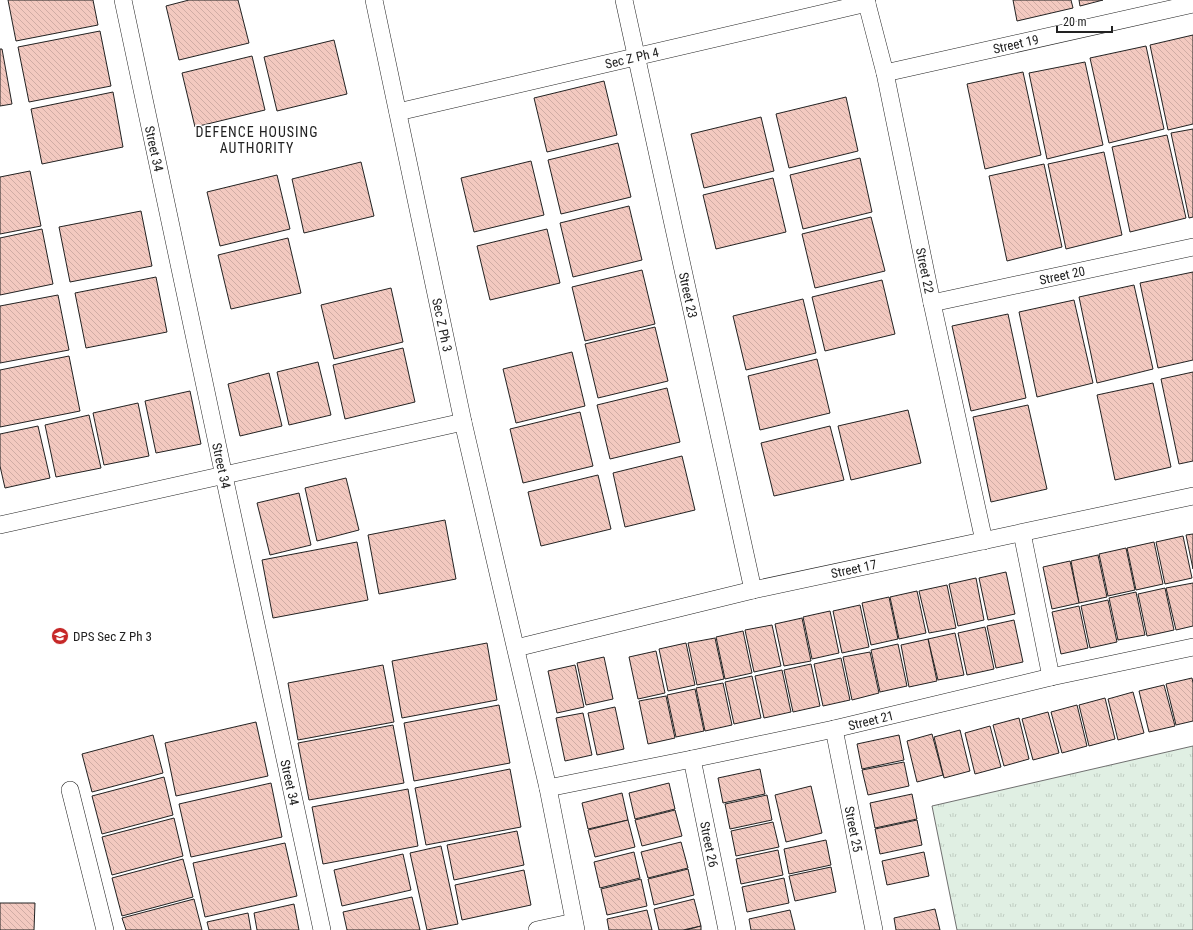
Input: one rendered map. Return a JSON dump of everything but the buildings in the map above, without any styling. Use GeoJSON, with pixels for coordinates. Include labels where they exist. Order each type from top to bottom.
{"type":"FeatureCollection","features":[{"type":"Feature","properties":{"kind":"street","name":"Street 34"},"geometry":{"type":"LineString","coordinates":[[123,0],[322,930]]}},
{"type":"Feature","properties":{"kind":"street","name":"Sec Z Ph 3"},"geometry":{"type":"LineString","coordinates":[[374,0],[463,422],[548,788],[575,926]]}},
{"type":"Feature","properties":{"kind":"street","name":"Street 23"},"geometry":{"type":"LineString","coordinates":[[624,0],[753,590]]}},
{"type":"Feature","properties":{"kind":"street","name":"Sec Z Ph 4"},"geometry":{"type":"LineString","coordinates":[[398,112],[636,57],[866,1]]}},
{"type":"Feature","properties":{"kind":"street","name":"Street 22"},"geometry":{"type":"LineString","coordinates":[[866,1],[885,73],[932,303],[984,541]]}},
{"type":"Feature","properties":{"kind":"street","name":"Street 19"},"geometry":{"type":"LineString","coordinates":[[885,73],[1193,4]]}},
{"type":"Feature","properties":{"kind":"street","name":"Street 20"},"geometry":{"type":"LineString","coordinates":[[932,303],[1193,247]]}},
{"type":"Feature","properties":{"kind":"street"},"geometry":{"type":"LineString","coordinates":[[0,525],[463,422]]}},
{"type":"Feature","properties":{"kind":"street","name":"Street 17"},"geometry":{"type":"LineString","coordinates":[[516,648],[753,590],[1193,496]]}},
{"type":"Feature","properties":{"kind":"street"},"geometry":{"type":"LineString","coordinates":[[1022,533],[1052,677]]}},
{"type":"Feature","properties":{"kind":"street","name":"Street 21"},"geometry":{"type":"LineString","coordinates":[[548,788],[834,729],[1052,677],[1193,647]]}},
{"type":"Feature","properties":{"kind":"street","name":"Street 25"},"geometry":{"type":"LineString","coordinates":[[834,729],[874,930]]}},
{"type":"Feature","properties":{"kind":"street","name":"Street 26"},"geometry":{"type":"LineString","coordinates":[[692,759],[727,930]]}},
{"type":"Feature","properties":{"kind":"street"},"geometry":{"type":"LineString","coordinates":[[70,790],[105,930]]}},
{"type":"Feature","properties":{"kind":"street"},"geometry":{"type":"LineString","coordinates":[[537,930],[575,926]]}},
{"type":"Feature","properties":{"kind":"green space"},"geometry":{"type":"Polygon","coordinates":[[[1193,746],[1193,930],[957,930],[932,806],[1193,746]]]}},
{"type":"Feature","properties":{"kind":"place","name":"DPS Sec Z Ph 3"},"geometry":{"type":"Point","coordinates":[60,636]}},
{"type":"Feature","properties":{"kind":"district","name":"DEFENCE HOUSING AUTHORITY"},"geometry":{"type":"Point","coordinates":[257,140]}}]}
